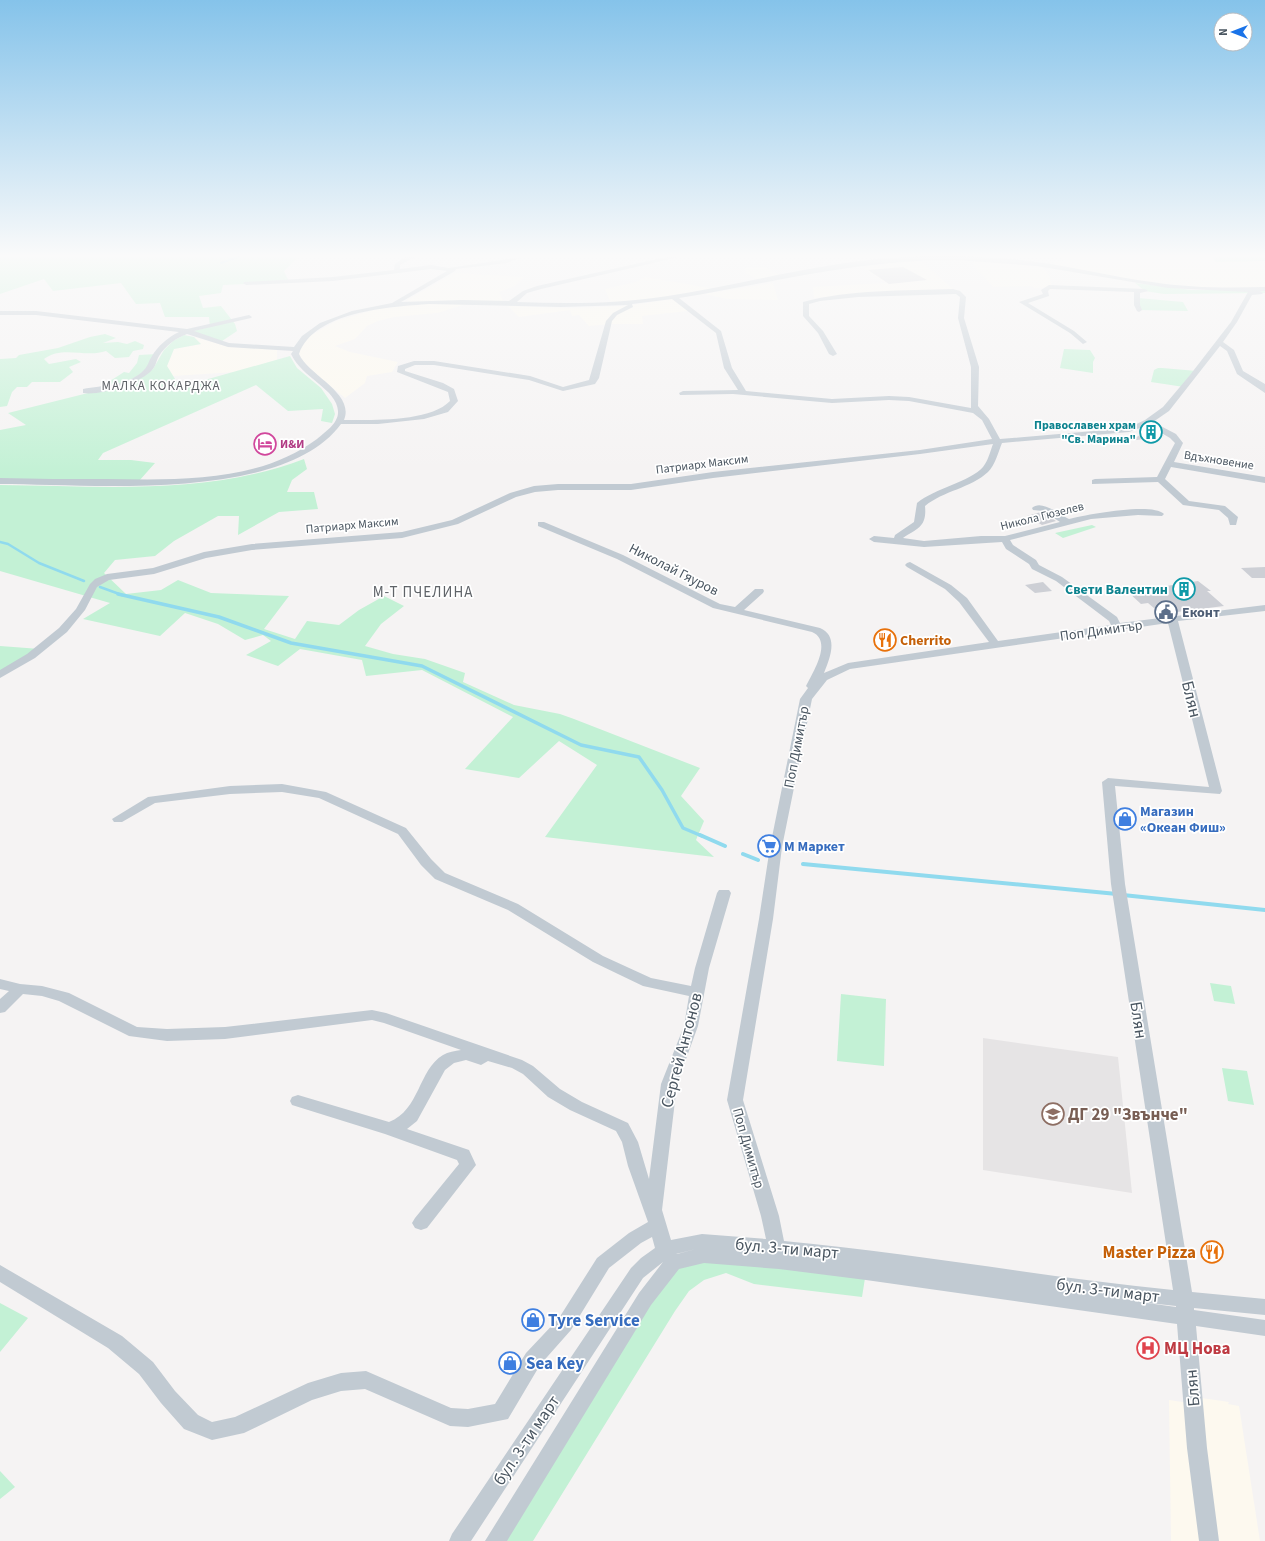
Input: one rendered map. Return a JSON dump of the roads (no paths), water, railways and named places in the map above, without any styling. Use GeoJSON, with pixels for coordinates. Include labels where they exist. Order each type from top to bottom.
{"type":"FeatureCollection","features":[{"type":"Feature","properties":{"kind":"street"},"geometry":{"type":"LineString","coordinates":[[169,329],[187,331],[228,345],[296,349]]}},
{"type":"Feature","properties":{"kind":"street"},"geometry":{"type":"LineString","coordinates":[[86,391],[110,388],[138,377],[150,369],[158,351],[167,342],[187,331],[198,329]]}},
{"type":"Feature","properties":{"kind":"street"},"geometry":{"type":"LineString","coordinates":[[0,481],[178,483],[223,477],[257,470],[284,461],[305,451],[322,440],[340,422],[343,412],[340,400],[300,365],[296,356],[296,349],[300,342],[308,334],[317,329]]}},
{"type":"Feature","properties":{"kind":"street"},"geometry":{"type":"LineString","coordinates":[[340,422],[380,422],[431,415],[445,410],[454,401],[451,391],[440,385],[401,372],[401,368],[414,363],[434,363],[530,378],[563,389],[592,382],[595,378],[607,329]]}},
{"type":"Feature","properties":{"kind":"street"},"geometry":{"type":"LineString","coordinates":[[715,329],[719,332],[728,368],[744,394]]}},
{"type":"Feature","properties":{"kind":"street"},"geometry":{"type":"LineString","coordinates":[[818,329],[833,354]]}},
{"type":"Feature","properties":{"kind":"street"},"geometry":{"type":"LineString","coordinates":[[908,543],[899,540],[898,537],[915,528],[922,515],[920,505],[930,496],[962,482],[986,469],[998,442],[974,406],[975,367],[964,329]]}},
{"type":"Feature","properties":{"kind":"street"},"geometry":{"type":"LineString","coordinates":[[1067,329],[1083,342]]}},
{"type":"Feature","properties":{"kind":"street","name":"Патриарх Максим"},"geometry":{"type":"LineString","coordinates":[[0,675],[31,656],[63,630],[80,610],[90,590],[98,581],[102,579],[154,571],[204,555],[228,550],[294,543],[402,535],[455,522],[513,495],[534,489],[558,487],[631,487],[713,475],[885,457],[998,442],[1119,432],[1148,422],[1166,409],[1193,377],[1228,329]]}},
{"type":"Feature","properties":{"kind":"street"},"geometry":{"type":"LineString","coordinates":[[1218,342],[1230,350],[1240,372],[1262,386],[1265,390]]}},
{"type":"Feature","properties":{"kind":"street"},"geometry":{"type":"LineString","coordinates":[[683,393],[721,392],[832,401],[888,398],[976,411]]}},
{"type":"Feature","properties":{"kind":"street"},"geometry":{"type":"LineString","coordinates":[[1148,422],[1173,436],[1179,443],[1179,446],[1160,479]]}},
{"type":"Feature","properties":{"kind":"street","name":"Вдъхновение"},"geometry":{"type":"LineString","coordinates":[[1169,464],[1265,480]]}},
{"type":"Feature","properties":{"kind":"street"},"geometry":{"type":"LineString","coordinates":[[1095,482],[1160,479],[1186,503],[1222,508],[1231,513],[1234,522]]}},
{"type":"Feature","properties":{"kind":"street"},"geometry":{"type":"LineString","coordinates":[[1036,508],[1045,509],[1067,522]]}},
{"type":"Feature","properties":{"kind":"street","name":"Никола Гюзелев"},"geometry":{"type":"LineString","coordinates":[[874,539],[924,544],[981,539],[1006,539],[1091,516],[1138,512],[1159,514]]}},
{"type":"Feature","properties":{"kind":"street","name":"Николай Гяуров"},"geometry":{"type":"LineString","coordinates":[[540,524],[620,557],[717,606],[806,626],[824,635],[827,641],[823,661],[806,699]]}},
{"type":"Feature","properties":{"kind":"street"},"geometry":{"type":"LineString","coordinates":[[1006,539],[1009,547],[1020,556],[1033,562],[1036,567],[1059,579],[1113,619],[1117,627]]}},
{"type":"Feature","properties":{"kind":"street"},"geometry":{"type":"LineString","coordinates":[[910,565],[948,587],[963,600],[996,645]]}},
{"type":"Feature","properties":{"kind":"street"},"geometry":{"type":"LineString","coordinates":[[738,610],[759,591]]}},
{"type":"Feature","properties":{"kind":"street","name":"Поп Димитър"},"geometry":{"type":"LineString","coordinates":[[777,1254],[770,1216],[735,1100],[766,919],[776,847],[806,699],[819,681],[833,670],[848,666],[1117,627],[1265,608]]}},
{"type":"Feature","properties":{"kind":"street","name":"Блян"},"geometry":{"type":"LineString","coordinates":[[1172,620],[1216,791],[1108,782],[1120,894],[1185,1308],[1197,1448],[1209,1541]]}},
{"type":"Feature","properties":{"kind":"street"},"geometry":{"type":"LineString","coordinates":[[118,819],[152,800],[230,790],[282,788],[322,795],[402,831],[426,862],[440,876],[513,907],[553,930],[598,960],[648,982],[697,992]]}},
{"type":"Feature","properties":{"kind":"street","name":"Сергей Антонов"},"geometry":{"type":"LineString","coordinates":[[669,1257],[656,1218],[669,1084],[691,1026],[697,992],[724,893]]}},
{"type":"Feature","properties":{"kind":"street"},"geometry":{"type":"LineString","coordinates":[[0,984],[20,989],[42,990],[64,997],[134,1032],[167,1035],[225,1032],[264,1026],[372,1015],[386,1018],[455,1041],[498,1059],[517,1064],[528,1070],[554,1093],[576,1106],[622,1127],[630,1142],[636,1166],[656,1218],[635,1238],[604,1263],[565,1324],[533,1359],[501,1412],[468,1418],[450,1417],[366,1380],[341,1382],[308,1392],[237,1426],[212,1431],[191,1422],[168,1397],[146,1368],[115,1342],[0,1273]]}},
{"type":"Feature","properties":{"kind":"street"},"geometry":{"type":"LineString","coordinates":[[0,1008],[20,989]]}},
{"type":"Feature","properties":{"kind":"street"},"geometry":{"type":"LineString","coordinates":[[389,1129],[412,1118],[440,1066],[449,1058],[466,1054],[482,1059],[498,1059]]}},
{"type":"Feature","properties":{"kind":"street"},"geometry":{"type":"LineString","coordinates":[[298,1101],[389,1129],[463,1155],[468,1165],[421,1223]]}},
{"type":"Feature","properties":{"kind":"street","name":"бул. 3-ти март"},"geometry":{"type":"LineString","coordinates":[[459,1541],[637,1273],[646,1263],[669,1257],[777,1254],[866,1272],[1185,1308],[1265,1307]]}},
{"type":"Feature","properties":{"kind":"street","name":"бул. 3-ти март"},"geometry":{"type":"LineString","coordinates":[[495,1541],[645,1299],[669,1257]]}},
{"type":"Feature","properties":{"kind":"street","name":"бул. 3-ти март"},"geometry":{"type":"LineString","coordinates":[[1185,1308],[1265,1328]]}},
{"type":"Feature","properties":{"kind":"waterway"},"geometry":{"type":"LineString","coordinates":[[0,542],[8,544],[39,563],[84,581]]}},
{"type":"Feature","properties":{"kind":"waterway"},"geometry":{"type":"LineString","coordinates":[[100,587],[121,595]]}},
{"type":"Feature","properties":{"kind":"waterway"},"geometry":{"type":"LineString","coordinates":[[121,595],[219,617],[291,643],[422,666],[581,745],[639,757],[662,790],[683,828],[702,836]]}},
{"type":"Feature","properties":{"kind":"waterway"},"geometry":{"type":"LineString","coordinates":[[700,835],[725,846]]}},
{"type":"Feature","properties":{"kind":"waterway"},"geometry":{"type":"LineString","coordinates":[[743,854],[758,860]]}},
{"type":"Feature","properties":{"kind":"waterway"},"geometry":{"type":"LineString","coordinates":[[803,864],[1117,894]]}},
{"type":"Feature","properties":{"kind":"waterway"},"geometry":{"type":"LineString","coordinates":[[1123,895],[1265,910]]}},
{"type":"Feature","properties":{"kind":"place","name":"Православен храм \"Св. Марина\""},"geometry":{"type":"Point","coordinates":[1151,432]}},
{"type":"Feature","properties":{"kind":"place","name":"И&И"},"geometry":{"type":"Point","coordinates":[265,444]}},
{"type":"Feature","properties":{"kind":"place","name":"Свети Валентин"},"geometry":{"type":"Point","coordinates":[1184,589]}},
{"type":"Feature","properties":{"kind":"place","name":"Еконт"},"geometry":{"type":"Point","coordinates":[1166,612]}},
{"type":"Feature","properties":{"kind":"place","name":"Cherrito"},"geometry":{"type":"Point","coordinates":[885,640]}},
{"type":"Feature","properties":{"kind":"place","name":"Магазин «Океан Фиш»"},"geometry":{"type":"Point","coordinates":[1125,819]}},
{"type":"Feature","properties":{"kind":"place","name":"М Маркет"},"geometry":{"type":"Point","coordinates":[769,846]}},
{"type":"Feature","properties":{"kind":"place","name":"ДГ 29 \"Звънче\""},"geometry":{"type":"Point","coordinates":[1053,1114]}},
{"type":"Feature","properties":{"kind":"place","name":"Master Pizza"},"geometry":{"type":"Point","coordinates":[1212,1252]}},
{"type":"Feature","properties":{"kind":"place","name":"Tyre Service"},"geometry":{"type":"Point","coordinates":[533,1320]}},
{"type":"Feature","properties":{"kind":"place","name":"МЦ Нова"},"geometry":{"type":"Point","coordinates":[1148,1348]}},
{"type":"Feature","properties":{"kind":"place","name":"Sea Key"},"geometry":{"type":"Point","coordinates":[510,1363]}},
{"type":"Feature","properties":{"kind":"district","name":"МАЛКА КОКАРДЖА"},"geometry":{"type":"Point","coordinates":[161,385]}},
{"type":"Feature","properties":{"kind":"district","name":"М-Т ПЧЕЛИНА"},"geometry":{"type":"Point","coordinates":[423,592]}}]}
